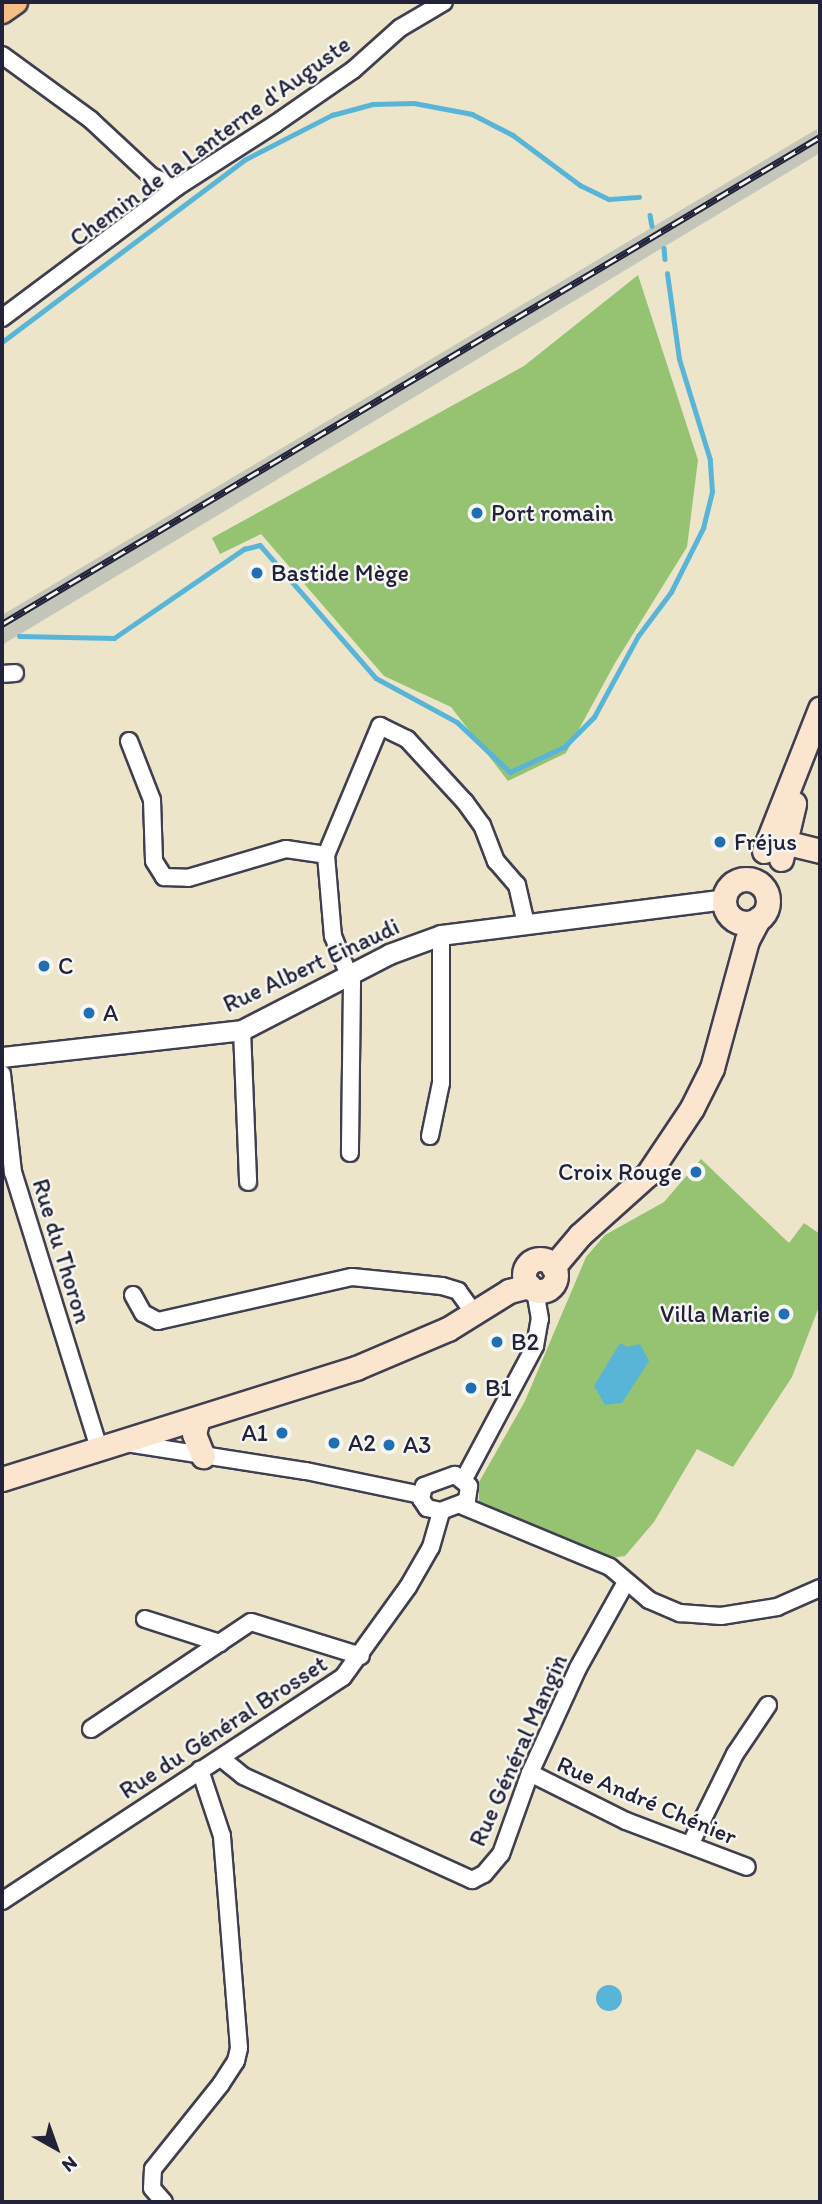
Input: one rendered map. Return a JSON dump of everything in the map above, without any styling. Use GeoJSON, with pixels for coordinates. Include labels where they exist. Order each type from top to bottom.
{"type":"FeatureCollection","features":[{"type":"Feature","properties":{"kind":"main road"},"geometry":{"type":"LineString","coordinates":[[2,10],[15,2]]}},
{"type":"Feature","properties":{"kind":"main road"},"geometry":{"type":"LineString","coordinates":[[776,851],[820,709]]}},
{"type":"Feature","properties":{"kind":"main road"},"geometry":{"type":"LineString","coordinates":[[2,1471],[338,1367],[426,1331],[468,1305],[541,1272],[564,1231],[648,1161],[691,1098],[714,1040],[738,939],[747,920],[766,909],[757,885],[776,851],[820,740]]}},
{"type":"Feature","properties":{"kind":"main road"},"geometry":{"type":"LineString","coordinates":[[776,851],[820,851]]}},
{"type":"Feature","properties":{"kind":"main road"},"geometry":{"type":"LineString","coordinates":[[776,851],[820,860]]}},
{"type":"Feature","properties":{"kind":"main road"},"geometry":{"type":"LineString","coordinates":[[747,920],[727,911],[724,899],[732,884],[757,885]]}},
{"type":"Feature","properties":{"kind":"main road"},"geometry":{"type":"LineString","coordinates":[[2,1479],[106,1439],[198,1418],[393,1355],[474,1315],[541,1272],[665,1152],[712,1068],[747,940],[747,920]]}},
{"type":"Feature","properties":{"kind":"main road"},"geometry":{"type":"LineString","coordinates":[[198,1418],[194,1434],[203,1457]]}},
{"type":"Feature","properties":{"kind":"street","name":"Chemin de la Lanterne d'Auguste"},"geometry":{"type":"LineString","coordinates":[[2,318],[177,187],[298,108],[353,69],[400,28],[444,2]]}},
{"type":"Feature","properties":{"kind":"street"},"geometry":{"type":"LineString","coordinates":[[2,55],[91,120],[151,176],[177,187]]}},
{"type":"Feature","properties":{"kind":"street"},"geometry":{"type":"LineString","coordinates":[[350,1153],[352,983],[333,936],[326,855],[380,726],[407,739],[465,802],[482,825],[496,861],[517,885],[526,923]]}},
{"type":"Feature","properties":{"kind":"street"},"geometry":{"type":"LineString","coordinates":[[128,741],[152,800],[154,861],[164,877],[188,878],[286,849],[326,855]]}},
{"type":"Feature","properties":{"kind":"street","name":"Rue Albert Einaudi"},"geometry":{"type":"LineString","coordinates":[[2,1057],[242,1030],[411,943],[441,935],[724,899]]}},
{"type":"Feature","properties":{"kind":"street"},"geometry":{"type":"LineString","coordinates":[[430,1136],[440,1083],[441,935]]}},
{"type":"Feature","properties":{"kind":"street"},"geometry":{"type":"LineString","coordinates":[[242,1030],[248,1182]]}},
{"type":"Feature","properties":{"kind":"street","name":"Rue du Thoron"},"geometry":{"type":"LineString","coordinates":[[2,1074],[13,1172],[106,1439]]}},
{"type":"Feature","properties":{"kind":"street"},"geometry":{"type":"LineString","coordinates":[[464,1479],[535,1346],[540,1319],[541,1272]]}},
{"type":"Feature","properties":{"kind":"street"},"geometry":{"type":"LineString","coordinates":[[133,1295],[144,1313],[158,1321],[352,1277],[442,1286],[458,1291],[468,1305]]}},
{"type":"Feature","properties":{"kind":"street"},"geometry":{"type":"LineString","coordinates":[[106,1439],[203,1457],[306,1471],[421,1495]]}},
{"type":"Feature","properties":{"kind":"street"},"geometry":{"type":"LineString","coordinates":[[421,1495],[427,1483],[455,1475],[464,1479],[470,1494],[463,1506]]}},
{"type":"Feature","properties":{"kind":"street"},"geometry":{"type":"LineString","coordinates":[[421,1495],[427,1508],[441,1511],[463,1506],[592,1559],[649,1600],[698,1617],[777,1607],[820,1588]]}},
{"type":"Feature","properties":{"kind":"street","name":"Rue du Général Brosset"},"geometry":{"type":"LineString","coordinates":[[2,1901],[200,1770],[325,1692],[361,1656],[431,1547],[441,1511]]}},
{"type":"Feature","properties":{"kind":"street","name":"Rue Général Mangin"},"geometry":{"type":"LineString","coordinates":[[221,1758],[243,1776],[472,1880],[484,1874],[501,1854],[530,1773],[578,1668],[626,1582]]}},
{"type":"Feature","properties":{"kind":"street"},"geometry":{"type":"LineString","coordinates":[[145,1619],[220,1643]]}},
{"type":"Feature","properties":{"kind":"street"},"geometry":{"type":"LineString","coordinates":[[91,1729],[251,1622],[361,1656]]}},
{"type":"Feature","properties":{"kind":"street"},"geometry":{"type":"LineString","coordinates":[[690,1845],[735,1754],[768,1705]]}},
{"type":"Feature","properties":{"kind":"street"},"geometry":{"type":"LineString","coordinates":[[164,2202],[152,2188],[153,2169],[221,2084],[236,2061],[239,2048],[222,1836],[200,1770]]}},
{"type":"Feature","properties":{"kind":"street","name":"Rue André Chénier"},"geometry":{"type":"LineString","coordinates":[[530,1773],[626,1821],[747,1867]]}},
{"type":"Feature","properties":{"kind":"shaded area"},"geometry":{"type":"Polygon","coordinates":[[[817,129],[820,153],[2,645],[2,615],[817,129]]]}},
{"type":"Feature","properties":{"kind":"green space"},"geometry":{"type":"Polygon","coordinates":[[[638,275],[698,460],[687,547],[615,663],[566,753],[508,781],[451,707],[384,676],[261,534],[220,554],[212,538],[524,366],[638,275]]]}},
{"type":"Feature","properties":{"kind":"green space"},"geometry":{"type":"Polygon","coordinates":[[[701,1159],[789,1243],[804,1223],[820,1234],[820,1304],[792,1377],[733,1467],[697,1449],[654,1522],[625,1556],[611,1558],[486,1508],[479,1502],[479,1482],[525,1401],[586,1257],[605,1235],[664,1202],[701,1159]]]}},
{"type":"Feature","properties":{"kind":"water"},"geometry":{"type":"Polygon","coordinates":[[[620,1343],[627,1347],[640,1344],[649,1361],[622,1403],[605,1405],[594,1386],[620,1343]]]}},
{"type":"Feature","properties":{"kind":"water"},"geometry":{"type":"Polygon","coordinates":[[[609,1985],[618,1989],[622,1998],[618,2007],[609,2011],[600,2007],[596,1998],[600,1989],[609,1985]]]}},
{"type":"Feature","properties":{"kind":"waterway"},"geometry":{"type":"LineString","coordinates":[[2,342],[244,160],[332,115],[373,104],[414,103],[472,114],[513,135],[580,185],[609,199],[639,197]]}},
{"type":"Feature","properties":{"kind":"waterway"},"geometry":{"type":"LineString","coordinates":[[650,215],[652,226]]}},
{"type":"Feature","properties":{"kind":"waterway"},"geometry":{"type":"LineString","coordinates":[[664,248],[665,259]]}},
{"type":"Feature","properties":{"kind":"waterway"},"geometry":{"type":"LineString","coordinates":[[19,636],[114,638],[244,549],[260,545],[376,678],[457,722],[510,772],[564,747],[594,717],[638,636],[671,592],[703,528],[712,492],[710,460],[679,359],[667,274]]}},
{"type":"Feature","properties":{"kind":"railway"},"geometry":{"type":"LineString","coordinates":[[2,624],[820,137]]}},
{"type":"Feature","properties":{"kind":"place","name":"Port romain"},"geometry":{"type":"Point","coordinates":[477,513]}},
{"type":"Feature","properties":{"kind":"place","name":"Bastide Mège"},"geometry":{"type":"Point","coordinates":[257,573]}},
{"type":"Feature","properties":{"kind":"place","name":"Fréjus"},"geometry":{"type":"Point","coordinates":[720,842]}},
{"type":"Feature","properties":{"kind":"place","name":"C"},"geometry":{"type":"Point","coordinates":[44,966]}},
{"type":"Feature","properties":{"kind":"place","name":"A"},"geometry":{"type":"Point","coordinates":[89,1013]}},
{"type":"Feature","properties":{"kind":"place","name":"Croix Rouge"},"geometry":{"type":"Point","coordinates":[696,1172]}},
{"type":"Feature","properties":{"kind":"place","name":"Villa Marie"},"geometry":{"type":"Point","coordinates":[784,1314]}},
{"type":"Feature","properties":{"kind":"place","name":"B2"},"geometry":{"type":"Point","coordinates":[497,1342]}},
{"type":"Feature","properties":{"kind":"place","name":"B1"},"geometry":{"type":"Point","coordinates":[471,1388]}},
{"type":"Feature","properties":{"kind":"place","name":"A1"},"geometry":{"type":"Point","coordinates":[282,1433]}},
{"type":"Feature","properties":{"kind":"place","name":"A2"},"geometry":{"type":"Point","coordinates":[334,1443]}},
{"type":"Feature","properties":{"kind":"place","name":"A3"},"geometry":{"type":"Point","coordinates":[389,1445]}}]}
